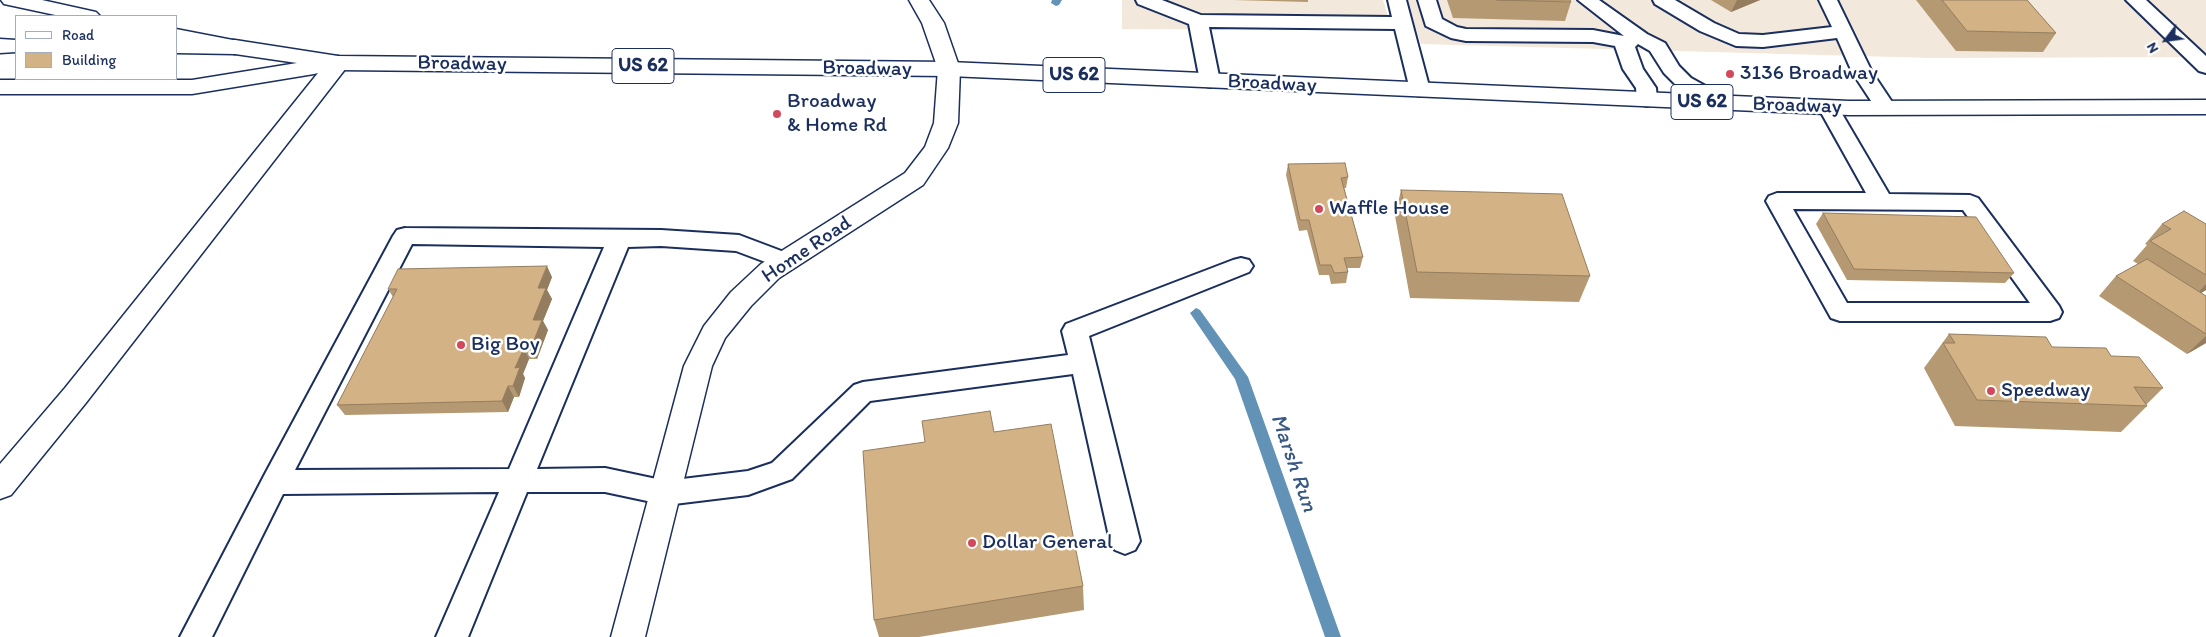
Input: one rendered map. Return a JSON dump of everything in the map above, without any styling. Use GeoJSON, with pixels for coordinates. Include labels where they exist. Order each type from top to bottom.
{"type":"FeatureCollection","features":[{"type":"Feature","properties":{"kind":"main road"},"geometry":{"type":"LineString","coordinates":[[11,0],[84,15]]}},
{"type":"Feature","properties":{"kind":"main road","name":"Home Road"},"geometry":{"type":"LineString","coordinates":[[628,637],[703,354],[714,333],[741,299],[770,270],[914,179],[936,148],[946,124],[949,70],[933,23],[919,0]]}},
{"type":"Feature","properties":{"kind":"main road"},"geometry":{"type":"LineString","coordinates":[[178,34],[235,47]]}},
{"type":"Feature","properties":{"kind":"main road"},"geometry":{"type":"LineString","coordinates":[[0,46],[15,46]]}},
{"type":"Feature","properties":{"kind":"main road","name":"US 62"},"geometry":{"type":"LineString","coordinates":[[178,46],[235,47],[338,63]]}},
{"type":"Feature","properties":{"kind":"main road"},"geometry":{"type":"LineString","coordinates":[[0,486],[81,388],[338,63]]}},
{"type":"Feature","properties":{"kind":"main road","name":"Broadway"},"geometry":{"type":"LineString","coordinates":[[338,63],[949,70],[1828,107],[2019,109],[2206,107]]}},
{"type":"Feature","properties":{"kind":"main road","name":"US 62"},"geometry":{"type":"LineString","coordinates":[[0,87],[192,87],[338,63]]}},
{"type":"Feature","properties":{"kind":"lane"},"geometry":{"type":"LineString","coordinates":[[1146,0],[1198,21],[1404,23]]}},
{"type":"Feature","properties":{"kind":"lane"},"geometry":{"type":"LineString","coordinates":[[1397,0],[1420,90]]}},
{"type":"Feature","properties":{"kind":"lane"},"geometry":{"type":"LineString","coordinates":[[1428,0],[1433,22],[1451,32],[1466,35],[1593,36],[1633,41],[1658,47],[1671,69],[1684,82],[1706,96],[1722,103]]}},
{"type":"Feature","properties":{"kind":"lane"},"geometry":{"type":"LineString","coordinates":[[1587,0],[1633,41]]}},
{"type":"Feature","properties":{"kind":"lane"},"geometry":{"type":"LineString","coordinates":[[1662,0],[1707,27],[1736,40],[1764,41],[1844,31]]}},
{"type":"Feature","properties":{"kind":"lane"},"geometry":{"type":"LineString","coordinates":[[1828,0],[1862,72],[1886,108]]}},
{"type":"Feature","properties":{"kind":"lane"},"geometry":{"type":"LineString","coordinates":[[2135,0],[2206,67]]}},
{"type":"Feature","properties":{"kind":"lane"},"geometry":{"type":"LineString","coordinates":[[1198,21],[1210,81]]}},
{"type":"Feature","properties":{"kind":"lane"},"geometry":{"type":"LineString","coordinates":[[1633,41],[1624,45],[1633,68],[1646,88],[1647,100]]}},
{"type":"Feature","properties":{"kind":"lane"},"geometry":{"type":"LineString","coordinates":[[1828,107],[1882,201]]}},
{"type":"Feature","properties":{"kind":"lane"},"geometry":{"type":"LineString","coordinates":[[1777,201],[1882,201],[1970,203],[2050,312],[1840,312],[1777,201]]}},
{"type":"Feature","properties":{"kind":"lane"},"geometry":{"type":"LineString","coordinates":[[196,637],[275,482],[405,236],[660,238],[739,243],[784,261]]}},
{"type":"Feature","properties":{"kind":"lane"},"geometry":{"type":"LineString","coordinates":[[452,637],[618,239]]}},
{"type":"Feature","properties":{"kind":"lane"},"geometry":{"type":"LineString","coordinates":[[1125,541],[1075,331],[1241,266]]}},
{"type":"Feature","properties":{"kind":"lane"},"geometry":{"type":"LineString","coordinates":[[275,482],[605,480],[666,493],[748,483],[782,471],[863,392],[1083,363]]}},
{"type":"Feature","properties":{"kind":"shaded area"},"geometry":{"type":"Polygon","coordinates":[[[1122,0],[1383,0],[1392,30],[1122,29],[1122,0]]]}},
{"type":"Feature","properties":{"kind":"shaded area"},"geometry":{"type":"Polygon","coordinates":[[[1406,0],[2206,0],[2206,57],[1932,58],[1421,44],[1406,0]]]}},
{"type":"Feature","properties":{"kind":"building"},"geometry":{"type":"Polygon","coordinates":[[[1497,0],[1570,0],[1571,2],[1497,0]]]}},
{"type":"Feature","properties":{"kind":"building"},"geometry":{"type":"Polygon","coordinates":[[[1942,0],[2027,0],[2056,33],[1967,31],[1942,0]]]}},
{"type":"Feature","properties":{"kind":"building","name":"Waffle House"},"geometry":{"type":"Polygon","coordinates":[[[1345,163],[1348,177],[1341,178],[1363,257],[1344,258],[1348,272],[1334,273],[1331,265],[1320,265],[1309,220],[1300,220],[1288,164],[1345,163]]]}},
{"type":"Feature","properties":{"kind":"building"},"geometry":{"type":"Polygon","coordinates":[[[1401,190],[1562,194],[1590,276],[1417,272],[1401,190]]]}},
{"type":"Feature","properties":{"kind":"building"},"geometry":{"type":"Polygon","coordinates":[[[2184,211],[2206,224],[2206,275],[2150,241],[2171,229],[2162,224],[2184,211]]]}},
{"type":"Feature","properties":{"kind":"building"},"geometry":{"type":"Polygon","coordinates":[[[1823,213],[1976,217],[2014,273],[1854,269],[1823,213]]]}},
{"type":"Feature","properties":{"kind":"building"},"geometry":{"type":"Polygon","coordinates":[[[2147,259],[2206,296],[2206,334],[2116,276],[2147,259]]]}},
{"type":"Feature","properties":{"kind":"building","name":"Big Boy"},"geometry":{"type":"Polygon","coordinates":[[[547,266],[538,288],[546,288],[533,320],[542,320],[531,348],[524,348],[515,368],[520,367],[513,386],[508,386],[502,401],[337,405],[397,289],[388,289],[398,269],[547,266]]]}},
{"type":"Feature","properties":{"kind":"building"},"geometry":{"type":"Polygon","coordinates":[[[1949,334],[2046,337],[2052,347],[2106,348],[2111,356],[2139,357],[2163,388],[2134,387],[2147,406],[1977,400],[1943,343],[1955,343],[1949,334]]]}},
{"type":"Feature","properties":{"kind":"building","name":"Dollar General"},"geometry":{"type":"Polygon","coordinates":[[[990,411],[994,432],[1051,424],[1083,586],[874,620],[863,451],[925,442],[922,421],[990,411]]]}},
{"type":"Feature","properties":{"kind":"waterway","name":"Marsh Run"},"geometry":{"type":"LineString","coordinates":[[1196,313],[1241,377],[1333,637]]}},
{"type":"Feature","properties":{"kind":"place","name":"3136 Broadway"},"geometry":{"type":"Point","coordinates":[1730,74]}},
{"type":"Feature","properties":{"kind":"place","name":"Broadway & Home Rd"},"geometry":{"type":"Point","coordinates":[777,114]}},
{"type":"Feature","properties":{"kind":"place","name":"Waffle House"},"geometry":{"type":"Point","coordinates":[1319,209]}},
{"type":"Feature","properties":{"kind":"place","name":"Big Boy"},"geometry":{"type":"Point","coordinates":[461,345]}},
{"type":"Feature","properties":{"kind":"place","name":"Speedway"},"geometry":{"type":"Point","coordinates":[1991,391]}},
{"type":"Feature","properties":{"kind":"place","name":"Dollar General"},"geometry":{"type":"Point","coordinates":[972,543]}}]}
